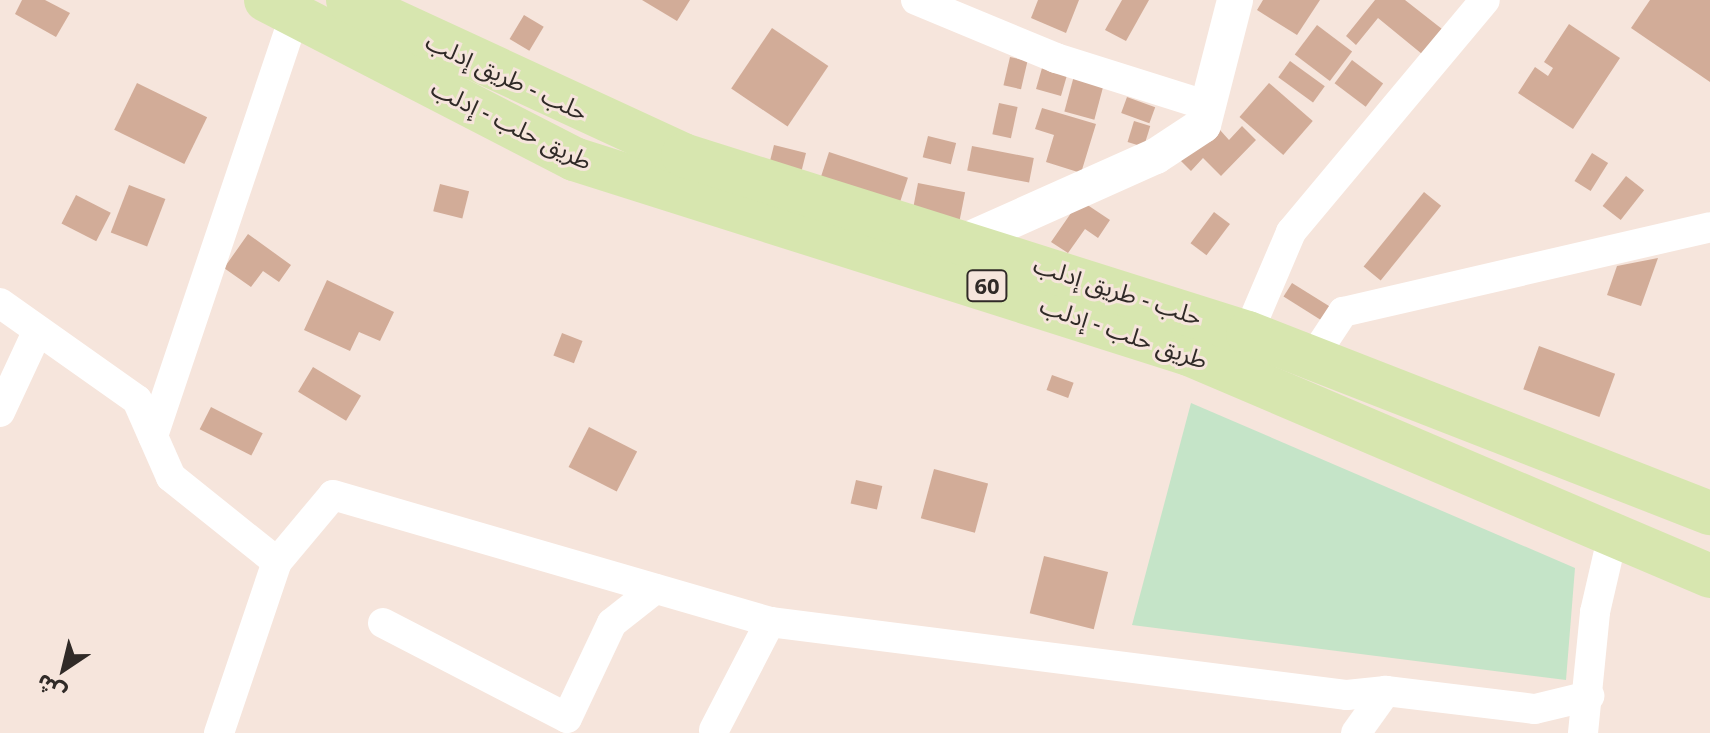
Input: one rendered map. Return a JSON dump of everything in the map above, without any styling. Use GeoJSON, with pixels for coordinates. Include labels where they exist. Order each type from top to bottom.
{"type":"FeatureCollection","features":[{"type":"Feature","properties":{"kind":"highway","name":"حلب - طريق إدلب"},"geometry":{"type":"LineString","coordinates":[[348,0],[683,155],[968,240],[1314,356],[1710,513]]}},
{"type":"Feature","properties":{"kind":"highway","name":"طريق حلب - إدلب"},"geometry":{"type":"LineString","coordinates":[[280,7],[574,159],[1176,349],[1710,576]]}},
{"type":"Feature","properties":{"kind":"street"},"geometry":{"type":"LineString","coordinates":[[916,0],[1056,58],[1208,106]]}},
{"type":"Feature","properties":{"kind":"street"},"geometry":{"type":"LineString","coordinates":[[968,240],[1156,156],[1203,125],[1235,0]]}},
{"type":"Feature","properties":{"kind":"street"},"geometry":{"type":"LineString","coordinates":[[1248,333],[1291,232],[1485,0]]}},
{"type":"Feature","properties":{"kind":"street"},"geometry":{"type":"LineString","coordinates":[[153,436],[280,7]]}},
{"type":"Feature","properties":{"kind":"street"},"geometry":{"type":"LineString","coordinates":[[1314,356],[1343,312],[1710,227]]}},
{"type":"Feature","properties":{"kind":"street"},"geometry":{"type":"LineString","coordinates":[[0,303],[137,400],[171,477],[277,562]]}},
{"type":"Feature","properties":{"kind":"street"},"geometry":{"type":"LineString","coordinates":[[0,412],[38,330]]}},
{"type":"Feature","properties":{"kind":"street"},"geometry":{"type":"LineString","coordinates":[[219,733],[277,562],[333,495],[770,622],[1347,695],[1386,691],[1526,721],[1589,696]]}},
{"type":"Feature","properties":{"kind":"street"},"geometry":{"type":"LineString","coordinates":[[1583,733],[1595,612],[1613,534]]}},
{"type":"Feature","properties":{"kind":"street"},"geometry":{"type":"LineString","coordinates":[[383,623],[567,718],[612,623],[655,589]]}},
{"type":"Feature","properties":{"kind":"street"},"geometry":{"type":"LineString","coordinates":[[714,730],[770,622]]}},
{"type":"Feature","properties":{"kind":"street"},"geometry":{"type":"LineString","coordinates":[[1356,733],[1386,691]]}},
{"type":"Feature","properties":{"kind":"green space"},"geometry":{"type":"Polygon","coordinates":[[[1191,403],[1575,568],[1566,680],[1132,625],[1191,403]]]}},
{"type":"Feature","properties":{"kind":"building"},"geometry":{"type":"Polygon","coordinates":[[[22,0],[45,0],[70,13],[56,37],[15,14],[22,0]]]}},
{"type":"Feature","properties":{"kind":"building"},"geometry":{"type":"Polygon","coordinates":[[[642,0],[690,0],[677,21],[642,0]]]}},
{"type":"Feature","properties":{"kind":"building"},"geometry":{"type":"Polygon","coordinates":[[[1038,0],[1079,0],[1066,33],[1031,18],[1038,0]]]}},
{"type":"Feature","properties":{"kind":"building"},"geometry":{"type":"Polygon","coordinates":[[[1122,0],[1149,0],[1126,41],[1105,30],[1122,0]]]}},
{"type":"Feature","properties":{"kind":"building"},"geometry":{"type":"Polygon","coordinates":[[[1263,0],[1320,0],[1297,35],[1257,10],[1263,0]]]}},
{"type":"Feature","properties":{"kind":"building"},"geometry":{"type":"Polygon","coordinates":[[[1375,0],[1405,0],[1442,29],[1422,54],[1378,18],[1356,45],[1346,36],[1375,0]]]}},
{"type":"Feature","properties":{"kind":"building"},"geometry":{"type":"Polygon","coordinates":[[[1650,0],[1710,0],[1710,82],[1631,28],[1650,0]]]}},
{"type":"Feature","properties":{"kind":"building"},"geometry":{"type":"Polygon","coordinates":[[[524,15],[544,27],[529,51],[510,39],[524,15]]]}},
{"type":"Feature","properties":{"kind":"building"},"geometry":{"type":"Polygon","coordinates":[[[1569,24],[1620,58],[1573,129],[1518,93],[1535,67],[1548,76],[1553,68],[1544,62],[1569,24]]]}},
{"type":"Feature","properties":{"kind":"building"},"geometry":{"type":"Polygon","coordinates":[[[1317,25],[1352,51],[1330,81],[1295,55],[1317,25]]]}},
{"type":"Feature","properties":{"kind":"building"},"geometry":{"type":"Polygon","coordinates":[[[772,28],[828,66],[788,127],[731,89],[772,28]]]}},
{"type":"Feature","properties":{"kind":"building"},"geometry":{"type":"Polygon","coordinates":[[[1010,57],[1028,61],[1021,89],[1003,85],[1010,57]]]}},
{"type":"Feature","properties":{"kind":"building"},"geometry":{"type":"Polygon","coordinates":[[[1352,60],[1383,83],[1366,107],[1335,83],[1352,60]]]}},
{"type":"Feature","properties":{"kind":"building"},"geometry":{"type":"Polygon","coordinates":[[[1044,61],[1069,68],[1061,96],[1036,89],[1044,61]]]}},
{"type":"Feature","properties":{"kind":"building"},"geometry":{"type":"Polygon","coordinates":[[[1290,61],[1325,86],[1313,102],[1278,77],[1290,61]]]}},
{"type":"Feature","properties":{"kind":"building"},"geometry":{"type":"Polygon","coordinates":[[[1075,72],[1105,80],[1094,120],[1064,112],[1075,72]]]}},
{"type":"Feature","properties":{"kind":"building"},"geometry":{"type":"Polygon","coordinates":[[[137,83],[207,117],[184,164],[114,130],[137,83]]]}},
{"type":"Feature","properties":{"kind":"building"},"geometry":{"type":"Polygon","coordinates":[[[1269,83],[1313,121],[1283,155],[1239,117],[1269,83]]]}},
{"type":"Feature","properties":{"kind":"building"},"geometry":{"type":"Polygon","coordinates":[[[1127,97],[1155,107],[1149,123],[1121,113],[1127,97]]]}},
{"type":"Feature","properties":{"kind":"building"},"geometry":{"type":"Polygon","coordinates":[[[999,103],[1018,107],[1011,138],[992,134],[999,103]]]}},
{"type":"Feature","properties":{"kind":"building"},"geometry":{"type":"Polygon","coordinates":[[[1042,108],[1096,124],[1081,173],[1046,162],[1054,135],[1035,129],[1042,108]]]}},
{"type":"Feature","properties":{"kind":"building"},"geometry":{"type":"Polygon","coordinates":[[[1134,121],[1150,126],[1144,147],[1128,142],[1134,121]]]}},
{"type":"Feature","properties":{"kind":"building"},"geometry":{"type":"Polygon","coordinates":[[[1242,126],[1256,140],[1221,176],[1203,158],[1191,171],[1179,159],[1220,130],[1229,140],[1242,126]]]}},
{"type":"Feature","properties":{"kind":"building"},"geometry":{"type":"Polygon","coordinates":[[[928,136],[956,143],[951,164],[923,157],[928,136]]]}},
{"type":"Feature","properties":{"kind":"building"},"geometry":{"type":"Polygon","coordinates":[[[774,145],[806,153],[801,173],[769,165],[774,145]]]}},
{"type":"Feature","properties":{"kind":"building"},"geometry":{"type":"Polygon","coordinates":[[[972,146],[1034,158],[1029,183],[967,171],[972,146]]]}},
{"type":"Feature","properties":{"kind":"building"},"geometry":{"type":"Polygon","coordinates":[[[829,152],[908,178],[898,207],[819,181],[829,152]]]}},
{"type":"Feature","properties":{"kind":"building"},"geometry":{"type":"Polygon","coordinates":[[[1592,153],[1608,163],[1591,191],[1575,181],[1592,153]]]}},
{"type":"Feature","properties":{"kind":"building"},"geometry":{"type":"Polygon","coordinates":[[[1626,176],[1644,190],[1621,220],[1603,206],[1626,176]]]}},
{"type":"Feature","properties":{"kind":"building"},"geometry":{"type":"Polygon","coordinates":[[[918,183],[965,192],[959,222],[912,212],[918,183]]]}},
{"type":"Feature","properties":{"kind":"building"},"geometry":{"type":"Polygon","coordinates":[[[440,184],[469,191],[462,218],[433,211],[440,184]]]}},
{"type":"Feature","properties":{"kind":"building"},"geometry":{"type":"Polygon","coordinates":[[[129,185],[165,199],[147,247],[111,233],[129,185]]]}},
{"type":"Feature","properties":{"kind":"building"},"geometry":{"type":"Polygon","coordinates":[[[1424,192],[1441,206],[1381,280],[1364,267],[1424,192]]]}},
{"type":"Feature","properties":{"kind":"building"},"geometry":{"type":"Polygon","coordinates":[[[76,195],[111,213],[96,241],[61,224],[76,195]]]}},
{"type":"Feature","properties":{"kind":"building"},"geometry":{"type":"Polygon","coordinates":[[[1080,200],[1110,220],[1098,238],[1085,229],[1068,253],[1051,242],[1080,200]]]}},
{"type":"Feature","properties":{"kind":"building"},"geometry":{"type":"Polygon","coordinates":[[[1214,212],[1230,224],[1207,255],[1191,243],[1214,212]]]}},
{"type":"Feature","properties":{"kind":"building"},"geometry":{"type":"Polygon","coordinates":[[[248,234],[291,265],[279,282],[263,271],[251,287],[224,268],[248,234]]]}},
{"type":"Feature","properties":{"kind":"building"},"geometry":{"type":"Polygon","coordinates":[[[1658,258],[1641,306],[1607,295],[1617,266],[1658,258]]]}},
{"type":"Feature","properties":{"kind":"building"},"geometry":{"type":"Polygon","coordinates":[[[327,280],[394,312],[380,341],[359,332],[350,351],[304,330],[327,280]]]}},
{"type":"Feature","properties":{"kind":"building"},"geometry":{"type":"Polygon","coordinates":[[[1292,283],[1330,307],[1322,320],[1284,297],[1292,283]]]}},
{"type":"Feature","properties":{"kind":"building"},"geometry":{"type":"Polygon","coordinates":[[[562,333],[583,341],[574,363],[553,355],[562,333]]]}},
{"type":"Feature","properties":{"kind":"building"},"geometry":{"type":"Polygon","coordinates":[[[1539,346],[1615,374],[1599,417],[1523,389],[1539,346]]]}},
{"type":"Feature","properties":{"kind":"building"},"geometry":{"type":"Polygon","coordinates":[[[313,367],[361,396],[346,421],[298,392],[313,367]]]}},
{"type":"Feature","properties":{"kind":"building"},"geometry":{"type":"Polygon","coordinates":[[[1052,375],[1074,383],[1068,398],[1047,390],[1052,375]]]}},
{"type":"Feature","properties":{"kind":"building"},"geometry":{"type":"Polygon","coordinates":[[[211,407],[263,433],[251,456],[200,429],[211,407]]]}},
{"type":"Feature","properties":{"kind":"building"},"geometry":{"type":"Polygon","coordinates":[[[589,427],[637,452],[617,492],[569,467],[589,427]]]}},
{"type":"Feature","properties":{"kind":"building"},"geometry":{"type":"Polygon","coordinates":[[[934,469],[988,483],[975,533],[921,518],[934,469]]]}},
{"type":"Feature","properties":{"kind":"building"},"geometry":{"type":"Polygon","coordinates":[[[856,480],[882,486],[877,509],[851,503],[856,480]]]}},
{"type":"Feature","properties":{"kind":"building"},"geometry":{"type":"Polygon","coordinates":[[[1044,556],[1108,572],[1094,629],[1030,613],[1044,556]]]}}]}
